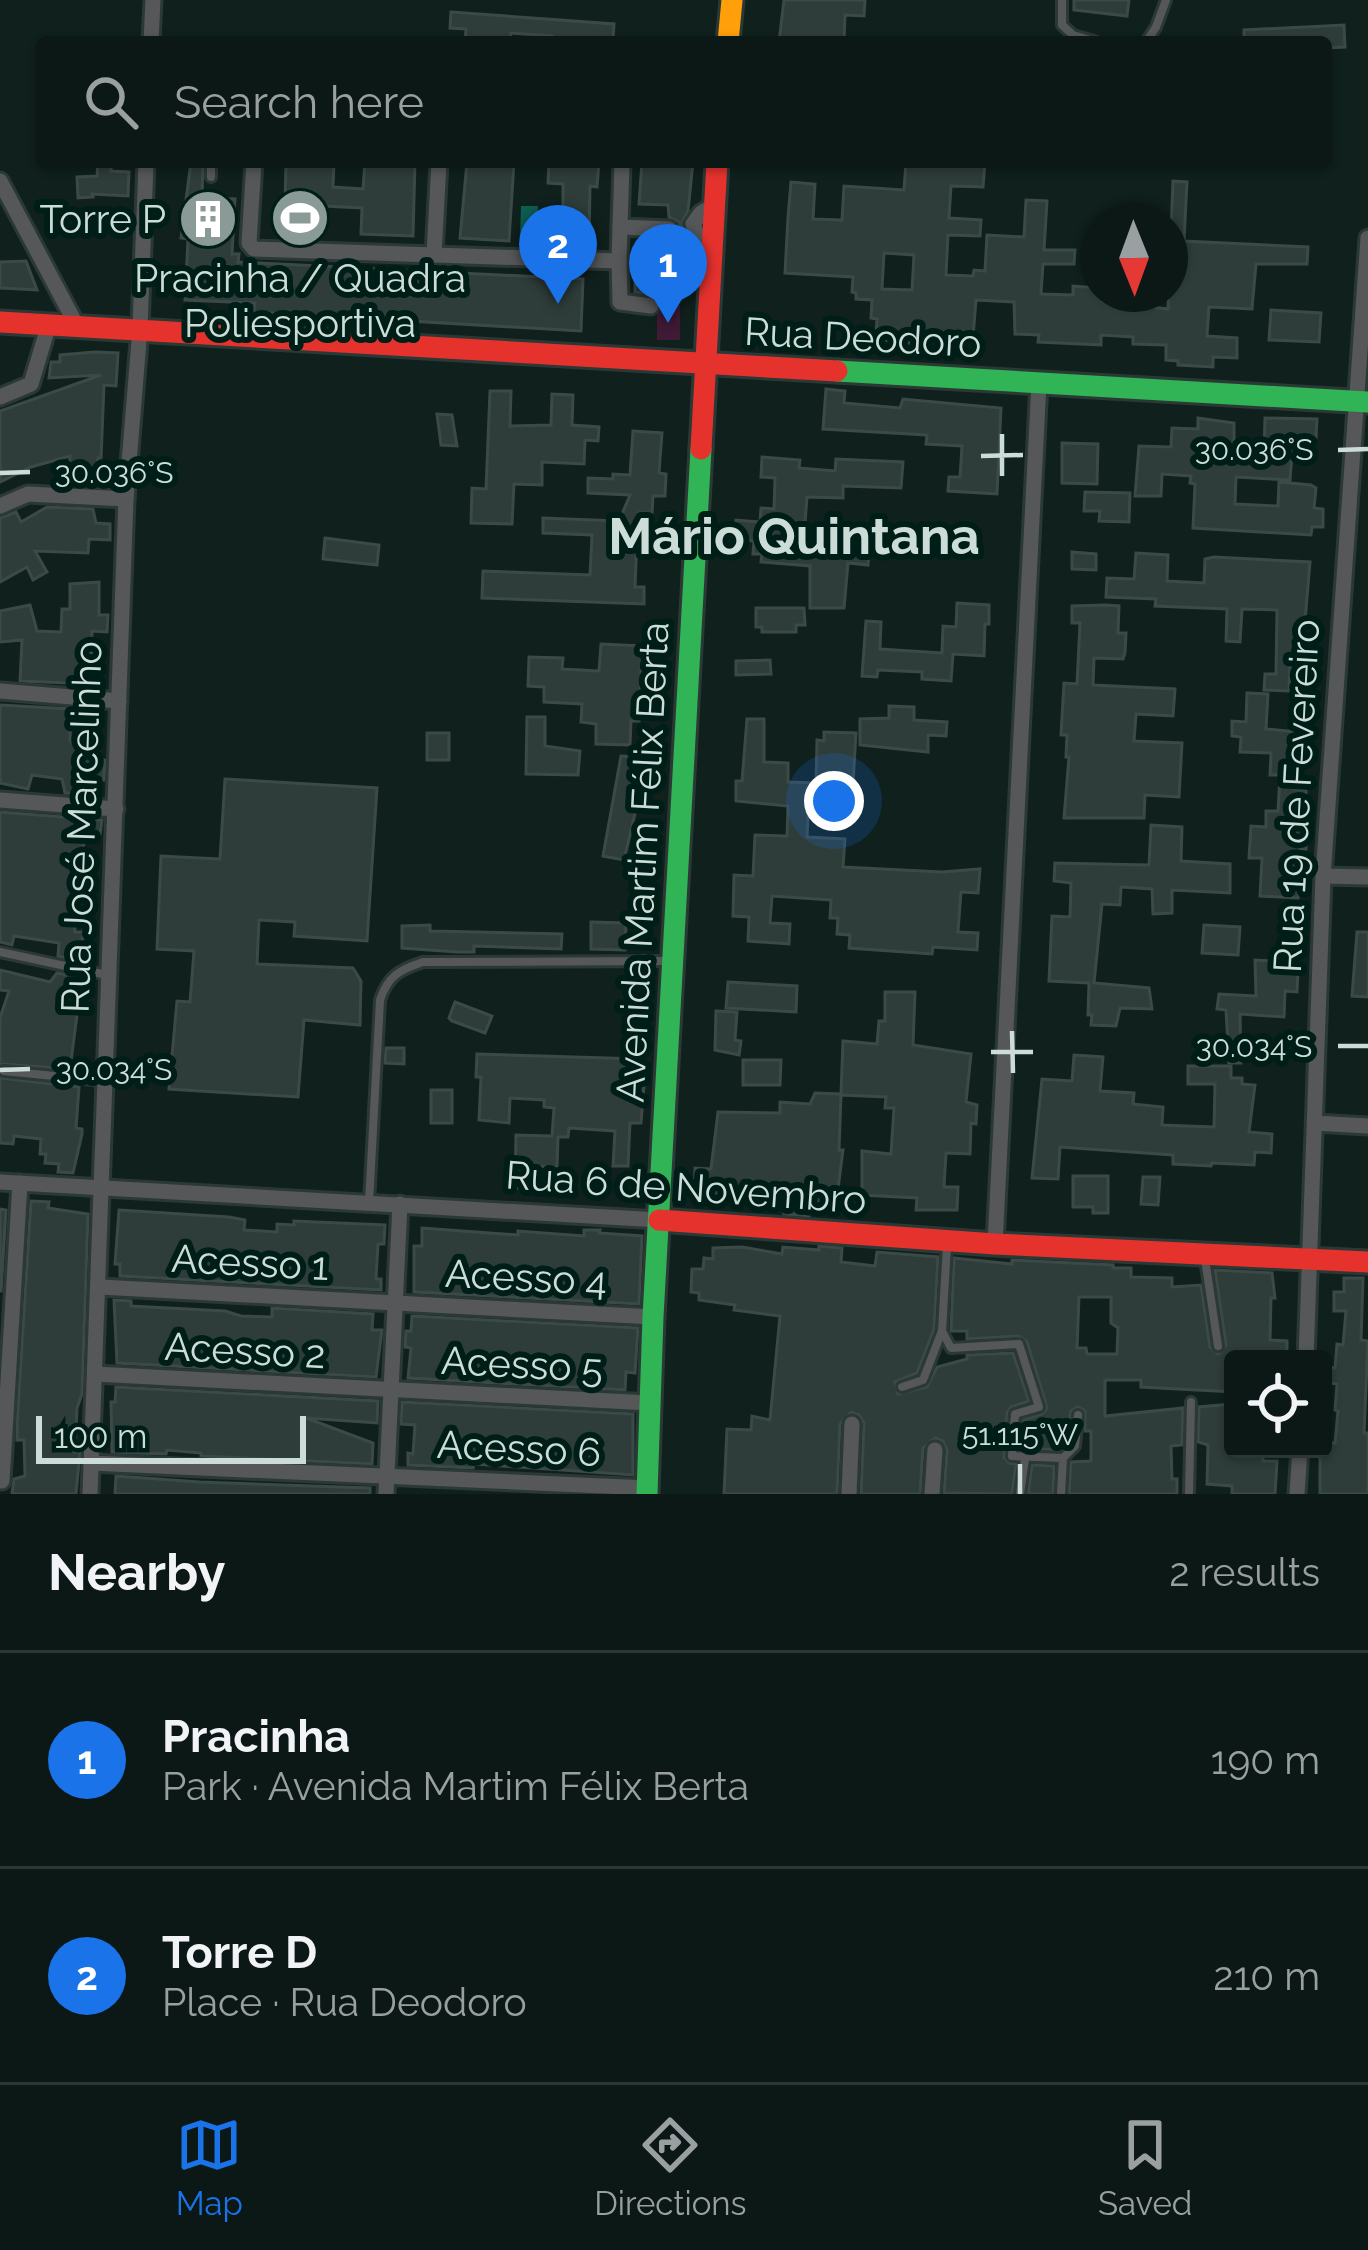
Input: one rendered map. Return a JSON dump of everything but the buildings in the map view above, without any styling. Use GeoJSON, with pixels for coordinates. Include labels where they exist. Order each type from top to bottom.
{"type":"FeatureCollection","features":[{"type":"Feature","properties":{"kind":"street"},"geometry":{"type":"LineString","coordinates":[[151,36],[153,0]]}},
{"type":"Feature","properties":{"kind":"street"},"geometry":{"type":"LineString","coordinates":[[729,36],[732,0]]}},
{"type":"Feature","properties":{"kind":"street","name":"Rua José Marcelinho"},"geometry":{"type":"LineString","coordinates":[[90,1494],[126,499],[140,329],[146,168]]}},
{"type":"Feature","properties":{"kind":"street"},"geometry":{"type":"LineString","coordinates":[[254,168],[249,247],[619,261]]}},
{"type":"Feature","properties":{"kind":"street"},"geometry":{"type":"LineString","coordinates":[[434,255],[439,168]]}},
{"type":"Feature","properties":{"kind":"street"},"geometry":{"type":"LineString","coordinates":[[622,168],[620,302],[651,306]]}},
{"type":"Feature","properties":{"kind":"street","name":"Avenida Martim Félix Berta"},"geometry":{"type":"LineString","coordinates":[[648,1491],[658,1220],[716,168]]}},
{"type":"Feature","properties":{"kind":"street"},"geometry":{"type":"LineString","coordinates":[[0,182],[6,207],[77,326]]}},
{"type":"Feature","properties":{"kind":"street"},"geometry":{"type":"LineString","coordinates":[[710,249],[690,227],[713,206]]}},
{"type":"Feature","properties":{"kind":"street"},"geometry":{"type":"LineString","coordinates":[[620,224],[669,226]]}},
{"type":"Feature","properties":{"kind":"street","name":"Rua 19 de Fevereiro"},"geometry":{"type":"LineString","coordinates":[[1307,1350],[1323,876],[1361,402],[1368,238]]}},
{"type":"Feature","properties":{"kind":"street","name":"Rua Deodoro"},"geometry":{"type":"LineString","coordinates":[[0,322],[1361,402]]}},
{"type":"Feature","properties":{"kind":"street"},"geometry":{"type":"LineString","coordinates":[[0,397],[31,384],[49,324]]}},
{"type":"Feature","properties":{"kind":"street"},"geometry":{"type":"LineString","coordinates":[[995,1244],[1039,382]]}},
{"type":"Feature","properties":{"kind":"street"},"geometry":{"type":"LineString","coordinates":[[0,506],[28,494],[126,499]]}},
{"type":"Feature","properties":{"kind":"street"},"geometry":{"type":"LineString","coordinates":[[0,691],[119,701]]}},
{"type":"Feature","properties":{"kind":"street"},"geometry":{"type":"LineString","coordinates":[[0,800],[116,809]]}},
{"type":"Feature","properties":{"kind":"street"},"geometry":{"type":"LineString","coordinates":[[1323,876],[1368,877]]}},
{"type":"Feature","properties":{"kind":"street"},"geometry":{"type":"LineString","coordinates":[[1315,1123],[1368,1126]]}},
{"type":"Feature","properties":{"kind":"street","name":"Rua 6 de Novembro"},"geometry":{"type":"LineString","coordinates":[[0,1182],[995,1244],[1368,1262]]}},
{"type":"Feature","properties":{"kind":"street"},"geometry":{"type":"LineString","coordinates":[[4,1486],[20,1183]]}},
{"type":"Feature","properties":{"kind":"street"},"geometry":{"type":"LineString","coordinates":[[386,1494],[400,1204]]}},
{"type":"Feature","properties":{"kind":"street","name":"Acesso 1"},"geometry":{"type":"LineString","coordinates":[[100,1287],[396,1304]]}},
{"type":"Feature","properties":{"kind":"street","name":"Acesso 4"},"geometry":{"type":"LineString","coordinates":[[396,1304],[653,1317]]}},
{"type":"Feature","properties":{"kind":"street","name":"Acesso 2"},"geometry":{"type":"LineString","coordinates":[[95,1374],[391,1391]]}},
{"type":"Feature","properties":{"kind":"street","name":"Acesso 5"},"geometry":{"type":"LineString","coordinates":[[391,1391],[650,1403]]}},
{"type":"Feature","properties":{"kind":"street"},"geometry":{"type":"LineString","coordinates":[[849,1494],[852,1424]]}},
{"type":"Feature","properties":{"kind":"street"},"geometry":{"type":"LineString","coordinates":[[932,1494],[935,1450]]}},
{"type":"Feature","properties":{"kind":"street"},"geometry":{"type":"LineString","coordinates":[[1297,1494],[1299,1458]]}},
{"type":"Feature","properties":{"kind":"street","name":"Acesso 6"},"geometry":{"type":"LineString","coordinates":[[91,1463],[648,1491]]}},
{"type":"Feature","properties":{"kind":"lane"},"geometry":{"type":"LineString","coordinates":[[1062,0],[1063,25],[1076,36]]}},
{"type":"Feature","properties":{"kind":"lane"},"geometry":{"type":"LineString","coordinates":[[1150,36],[1166,0]]}},
{"type":"Feature","properties":{"kind":"lane"},"geometry":{"type":"LineString","coordinates":[[211,168],[211,177]]}},
{"type":"Feature","properties":{"kind":"lane"},"geometry":{"type":"LineString","coordinates":[[0,952],[107,975]]}},
{"type":"Feature","properties":{"kind":"lane"},"geometry":{"type":"LineString","coordinates":[[369,1203],[380,1000],[387,980],[423,962],[673,961]]}},
{"type":"Feature","properties":{"kind":"lane"},"geometry":{"type":"LineString","coordinates":[[4,1071],[105,1081]]}},
{"type":"Feature","properties":{"kind":"lane"},"geometry":{"type":"LineString","coordinates":[[902,1387],[923,1381],[943,1331],[947,1240]]}},
{"type":"Feature","properties":{"kind":"lane"},"geometry":{"type":"LineString","coordinates":[[1204,1254],[1218,1346]]}},
{"type":"Feature","properties":{"kind":"lane"},"geometry":{"type":"LineString","coordinates":[[943,1331],[951,1348],[1018,1344],[1039,1407],[1015,1414],[1012,1456],[1063,1458],[1076,1447],[1078,1415]]}},
{"type":"Feature","properties":{"kind":"lane"},"geometry":{"type":"LineString","coordinates":[[1189,1494],[1191,1402]]}},
{"type":"Feature","properties":{"kind":"lane"},"geometry":{"type":"LineString","coordinates":[[1061,1494],[1063,1458]]}},
{"type":"Feature","properties":{"kind":"lane"},"geometry":{"type":"LineString","coordinates":[[1020,1494],[1025,1459]]}},
{"type":"Feature","properties":{"kind":"shaded area"},"geometry":{"type":"Polygon","coordinates":[[[521,206],[538,206],[537,238],[520,238],[521,206]]]}},
{"type":"Feature","properties":{"kind":"shaded area","name":"Pracinha / Quadra Poliesportiva"},"geometry":{"type":"Polygon","coordinates":[[[278,211],[321,212],[321,237],[278,235],[278,211]]]}},
{"type":"Feature","properties":{"kind":"shaded area"},"geometry":{"type":"Polygon","coordinates":[[[657,305],[680,305],[680,340],[657,340],[657,305]]]}},
{"type":"Feature","properties":{"kind":"traffic: fast"},"geometry":{"type":"LineString","coordinates":[[837,371],[1368,402]]}},
{"type":"Feature","properties":{"kind":"traffic: fast"},"geometry":{"type":"LineString","coordinates":[[647,1494],[701,449]]}},
{"type":"Feature","properties":{"kind":"traffic: slow"},"geometry":{"type":"LineString","coordinates":[[729,36],[732,0]]}},
{"type":"Feature","properties":{"kind":"traffic: jam"},"geometry":{"type":"LineString","coordinates":[[701,449],[717,168]]}},
{"type":"Feature","properties":{"kind":"traffic: jam"},"geometry":{"type":"LineString","coordinates":[[0,322],[837,371]]}},
{"type":"Feature","properties":{"kind":"traffic: jam"},"geometry":{"type":"LineString","coordinates":[[659,1220],[995,1244],[1368,1262]]}},
{"type":"Feature","properties":{"kind":"place","name":"Pracinha / Quadra Poliesportiva"},"geometry":{"type":"Point","coordinates":[300,218]}},
{"type":"Feature","properties":{"kind":"place","name":"Torre P"},"geometry":{"type":"Point","coordinates":[208,219]}},
{"type":"Feature","properties":{"kind":"place","name":"Torre D"},"geometry":{"type":"Point","coordinates":[558,304]}},
{"type":"Feature","properties":{"kind":"place","name":"Pracinha"},"geometry":{"type":"Point","coordinates":[668,323]}},
{"type":"Feature","properties":{"kind":"district","name":"Mário Quintana"},"geometry":{"type":"Point","coordinates":[794,536]}}]}
